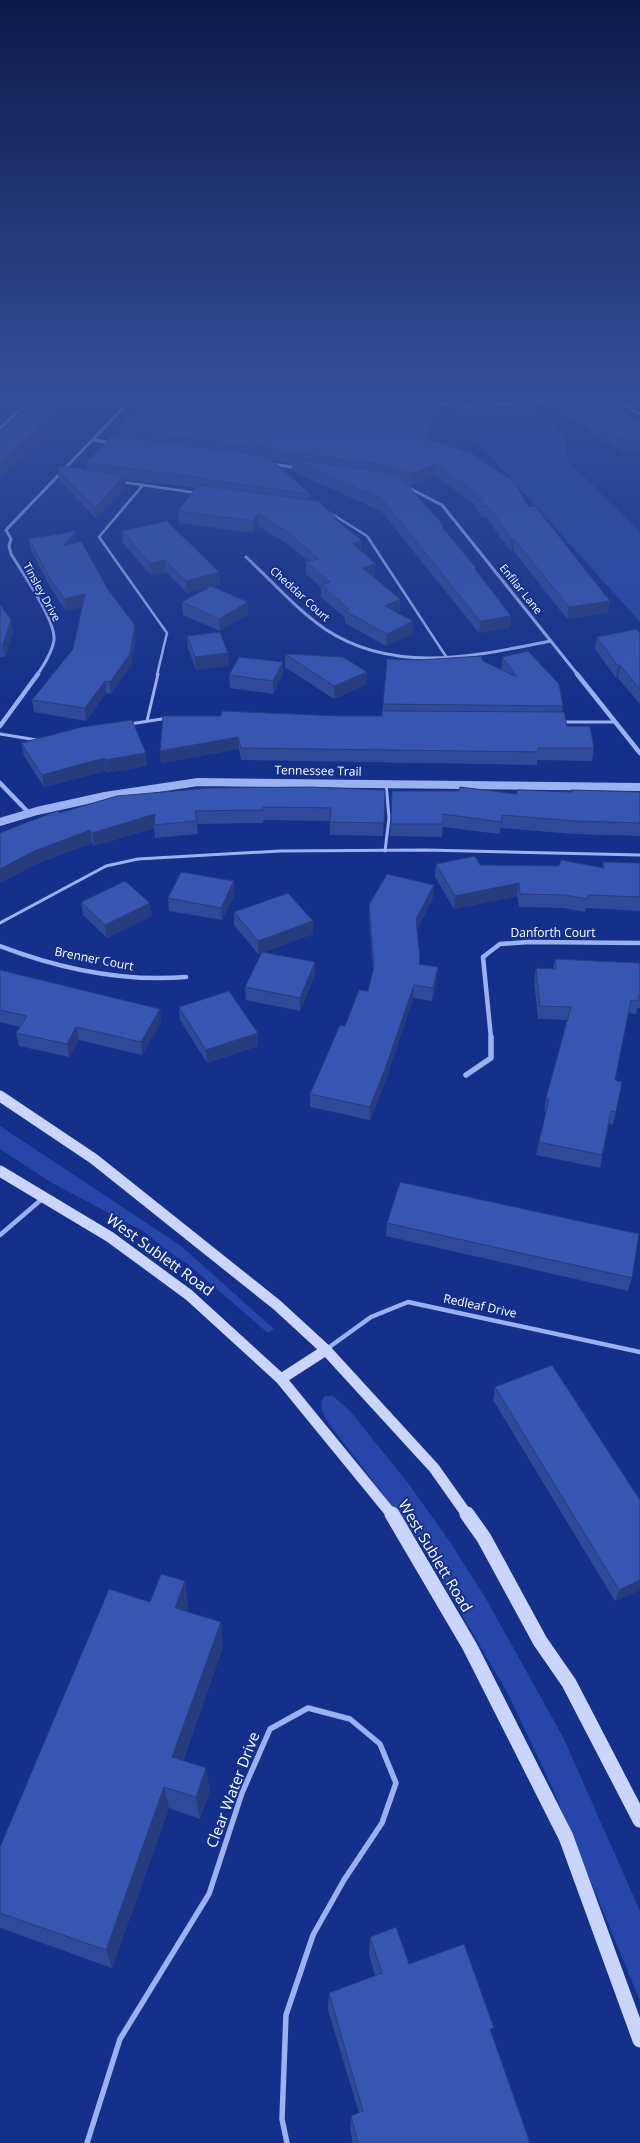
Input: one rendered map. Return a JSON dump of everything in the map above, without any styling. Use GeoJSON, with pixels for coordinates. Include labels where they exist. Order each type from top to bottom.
{"type":"FeatureCollection","features":[{"type":"Feature","properties":{"kind":"main road"},"geometry":{"type":"LineString","coordinates":[[0,1096],[94,1159],[278,1305],[326,1350],[434,1468],[484,1538],[540,1641],[569,1683],[640,1820]]}},
{"type":"Feature","properties":{"kind":"main road","name":"West Sublett Road"},"geometry":{"type":"LineString","coordinates":[[0,1171],[110,1237],[189,1295],[281,1380],[391,1512],[470,1647],[566,1837],[640,2040]]}},
{"type":"Feature","properties":{"kind":"main road"},"geometry":{"type":"LineString","coordinates":[[281,1380],[326,1350]]}},
{"type":"Feature","properties":{"kind":"street","name":"Tinsley Drive"},"geometry":{"type":"LineString","coordinates":[[0,726],[51,653],[55,638],[48,620],[11,554],[9,546],[11,539],[6,530],[36,499]]}},
{"type":"Feature","properties":{"kind":"street","name":"Enfilar Lane"},"geometry":{"type":"LineString","coordinates":[[431,499],[442,505],[640,753]]}},
{"type":"Feature","properties":{"kind":"street","name":"Cheddar Court"},"geometry":{"type":"LineString","coordinates":[[246,557],[325,630],[349,642],[392,657],[419,660],[472,656],[551,641]]}},
{"type":"Feature","properties":{"kind":"street","name":"Tennessee Trail"},"geometry":{"type":"LineString","coordinates":[[0,822],[28,812],[155,786],[198,782],[640,787]]}},
{"type":"Feature","properties":{"kind":"street"},"geometry":{"type":"LineString","coordinates":[[0,783],[28,812]]}},
{"type":"Feature","properties":{"kind":"street","name":"Danforth Court"},"geometry":{"type":"LineString","coordinates":[[466,1075],[491,1058],[491,1027],[482,957],[500,944],[529,942],[640,943]]}},
{"type":"Feature","properties":{"kind":"street","name":"Brenner Court"},"geometry":{"type":"LineString","coordinates":[[0,946],[20,954],[97,972],[143,979],[186,977]]}},
{"type":"Feature","properties":{"kind":"lane"},"geometry":{"type":"LineString","coordinates":[[131,499],[99,538],[167,633],[147,721]]}},
{"type":"Feature","properties":{"kind":"lane"},"geometry":{"type":"LineString","coordinates":[[327,511],[367,536],[447,658]]}},
{"type":"Feature","properties":{"kind":"lane"},"geometry":{"type":"LineString","coordinates":[[123,725],[174,718]]}},
{"type":"Feature","properties":{"kind":"lane"},"geometry":{"type":"LineString","coordinates":[[557,722],[615,722]]}},
{"type":"Feature","properties":{"kind":"lane"},"geometry":{"type":"LineString","coordinates":[[0,734],[45,741]]}},
{"type":"Feature","properties":{"kind":"lane"},"geometry":{"type":"LineString","coordinates":[[385,851],[389,818],[386,783]]}},
{"type":"Feature","properties":{"kind":"lane"},"geometry":{"type":"LineString","coordinates":[[0,923],[106,866],[138,859],[209,854],[385,851],[640,856]]}},
{"type":"Feature","properties":{"kind":"lane"},"geometry":{"type":"LineString","coordinates":[[0,1235],[44,1197]]}},
{"type":"Feature","properties":{"kind":"lane","name":"Redleaf Drive"},"geometry":{"type":"LineString","coordinates":[[326,1350],[370,1317],[408,1302],[462,1312],[640,1352]]}},
{"type":"Feature","properties":{"kind":"lane","name":"Clear Water Drive"},"geometry":{"type":"LineString","coordinates":[[87,2143],[120,2039],[209,1894],[242,1793],[270,1729],[308,1708],[350,1719],[380,1744],[396,1783],[382,1823],[344,1880],[313,1936],[286,2014],[282,2119],[287,2143]]}},
{"type":"Feature","properties":{"kind":"shaded area"},"geometry":{"type":"Polygon","coordinates":[[[529,499],[607,499],[640,532],[640,622],[529,499]]]}},
{"type":"Feature","properties":{"kind":"shaded area"},"geometry":{"type":"Polygon","coordinates":[[[0,1126],[181,1246],[274,1329],[268,1333],[189,1265],[143,1231],[52,1183],[0,1149],[0,1126]]]}},
{"type":"Feature","properties":{"kind":"shaded area"},"geometry":{"type":"Polygon","coordinates":[[[325,1396],[333,1396],[350,1411],[408,1483],[450,1542],[485,1597],[564,1739],[640,1911],[640,2001],[553,1789],[507,1692],[418,1540],[328,1422],[321,1407],[325,1396]]]}},
{"type":"Feature","properties":{"kind":"building"},"geometry":{"type":"Polygon","coordinates":[[[86,499],[103,499],[95,508],[86,499]]]}},
{"type":"Feature","properties":{"kind":"building"},"geometry":{"type":"Polygon","coordinates":[[[187,499],[303,499],[318,501],[337,518],[334,518],[362,541],[352,543],[376,564],[362,568],[400,599],[385,606],[413,621],[387,634],[345,611],[349,609],[321,585],[330,582],[306,562],[319,559],[289,533],[258,514],[253,521],[178,511],[187,499]]]}},
{"type":"Feature","properties":{"kind":"building"},"geometry":{"type":"Polygon","coordinates":[[[382,499],[420,499],[444,526],[442,527],[477,569],[475,569],[511,616],[480,621],[382,499]]]}},
{"type":"Feature","properties":{"kind":"building"},"geometry":{"type":"Polygon","coordinates":[[[479,499],[524,499],[529,507],[535,506],[610,601],[569,607],[514,539],[511,539],[488,506],[483,507],[479,499]]]}},
{"type":"Feature","properties":{"kind":"building"},"geometry":{"type":"Polygon","coordinates":[[[167,521],[219,572],[186,581],[165,560],[150,563],[122,531],[167,521]]]}},
{"type":"Feature","properties":{"kind":"building"},"geometry":{"type":"Polygon","coordinates":[[[76,531],[63,546],[81,541],[109,591],[135,625],[130,654],[110,682],[105,681],[85,708],[32,700],[73,649],[85,594],[64,599],[48,575],[29,539],[76,531]]]}},
{"type":"Feature","properties":{"kind":"building"},"geometry":{"type":"Polygon","coordinates":[[[211,586],[248,602],[219,619],[182,602],[211,586]]]}},
{"type":"Feature","properties":{"kind":"building"},"geometry":{"type":"Polygon","coordinates":[[[0,604],[11,620],[3,645],[0,645],[0,604]]]}},
{"type":"Feature","properties":{"kind":"building"},"geometry":{"type":"Polygon","coordinates":[[[637,629],[640,633],[640,689],[620,665],[618,666],[597,637],[637,629]]]}},
{"type":"Feature","properties":{"kind":"building"},"geometry":{"type":"Polygon","coordinates":[[[220,632],[228,653],[195,657],[187,636],[220,632]]]}},
{"type":"Feature","properties":{"kind":"building"},"geometry":{"type":"Polygon","coordinates":[[[528,651],[559,684],[563,706],[383,704],[387,659],[419,660],[481,656],[483,661],[517,677],[502,657],[528,651]]]}},
{"type":"Feature","properties":{"kind":"building"},"geometry":{"type":"Polygon","coordinates":[[[285,654],[343,657],[367,672],[334,686],[285,654]]]}},
{"type":"Feature","properties":{"kind":"building"},"geometry":{"type":"Polygon","coordinates":[[[239,657],[283,662],[273,681],[229,675],[239,657]]]}},
{"type":"Feature","properties":{"kind":"building"},"geometry":{"type":"Polygon","coordinates":[[[222,711],[340,716],[382,716],[382,711],[564,712],[567,726],[590,726],[594,748],[538,748],[538,752],[241,748],[238,737],[160,751],[163,716],[221,716],[222,711]]]}},
{"type":"Feature","properties":{"kind":"building"},"geometry":{"type":"Polygon","coordinates":[[[132,720],[146,753],[105,760],[104,758],[42,775],[21,743],[82,727],[132,720]]]}},
{"type":"Feature","properties":{"kind":"building"},"geometry":{"type":"Polygon","coordinates":[[[310,787],[385,790],[384,823],[330,822],[331,808],[263,807],[263,810],[195,811],[197,821],[154,825],[155,814],[92,833],[90,830],[34,851],[0,869],[0,833],[57,811],[59,813],[117,796],[210,788],[310,787]]]}},
{"type":"Feature","properties":{"kind":"building"},"geometry":{"type":"Polygon","coordinates":[[[460,787],[517,794],[517,790],[640,792],[640,823],[575,821],[502,815],[501,822],[443,814],[443,824],[391,824],[392,791],[459,791],[460,787]]]}},
{"type":"Feature","properties":{"kind":"building"},"geometry":{"type":"Polygon","coordinates":[[[475,856],[480,865],[559,866],[561,860],[604,868],[603,862],[640,863],[640,897],[588,895],[587,899],[565,895],[520,894],[519,883],[455,896],[436,864],[475,856]]]}},
{"type":"Feature","properties":{"kind":"building"},"geometry":{"type":"Polygon","coordinates":[[[181,872],[234,881],[221,908],[168,898],[181,872]]]}},
{"type":"Feature","properties":{"kind":"building"},"geometry":{"type":"Polygon","coordinates":[[[387,874],[434,885],[416,919],[419,964],[438,967],[433,988],[414,985],[370,1107],[310,1094],[340,1025],[345,1026],[359,990],[368,991],[374,966],[369,905],[387,874]]]}},
{"type":"Feature","properties":{"kind":"building"},"geometry":{"type":"Polygon","coordinates":[[[125,881],[150,903],[105,925],[81,902],[125,881]]]}},
{"type":"Feature","properties":{"kind":"building"},"geometry":{"type":"Polygon","coordinates":[[[288,893],[313,921],[258,941],[234,912],[288,893]]]}},
{"type":"Feature","properties":{"kind":"building"},"geometry":{"type":"Polygon","coordinates":[[[262,952],[315,962],[300,998],[245,987],[262,952]]]}},
{"type":"Feature","properties":{"kind":"building"},"geometry":{"type":"Polygon","coordinates":[[[555,959],[640,963],[639,1001],[631,1000],[615,1080],[622,1082],[616,1112],[611,1111],[602,1155],[539,1142],[549,1099],[546,1098],[571,1007],[540,1006],[536,968],[556,969],[555,959]]]}},
{"type":"Feature","properties":{"kind":"building"},"geometry":{"type":"Polygon","coordinates":[[[0,970],[160,1009],[141,1042],[76,1027],[67,1044],[16,1033],[27,1016],[0,1010],[0,970]]]}},
{"type":"Feature","properties":{"kind":"building"},"geometry":{"type":"Polygon","coordinates":[[[229,991],[258,1033],[206,1050],[179,1007],[229,991]]]}},
{"type":"Feature","properties":{"kind":"building"},"geometry":{"type":"Polygon","coordinates":[[[400,1182],[639,1234],[632,1278],[387,1223],[400,1182]]]}},
{"type":"Feature","properties":{"kind":"building"},"geometry":{"type":"Polygon","coordinates":[[[552,1365],[640,1500],[640,1580],[619,1590],[495,1387],[552,1365]]]}},
{"type":"Feature","properties":{"kind":"building"},"geometry":{"type":"Polygon","coordinates":[[[161,1574],[185,1581],[175,1608],[221,1622],[172,1757],[206,1768],[196,1797],[164,1787],[106,1950],[0,1913],[0,1847],[109,1589],[150,1602],[161,1574]]]}},
{"type":"Feature","properties":{"kind":"building"},"geometry":{"type":"Polygon","coordinates":[[[396,1927],[409,1964],[464,1944],[494,2028],[490,2029],[530,2143],[358,2143],[351,2116],[363,2111],[329,1993],[382,1973],[370,1937],[396,1927]]]}}]}
